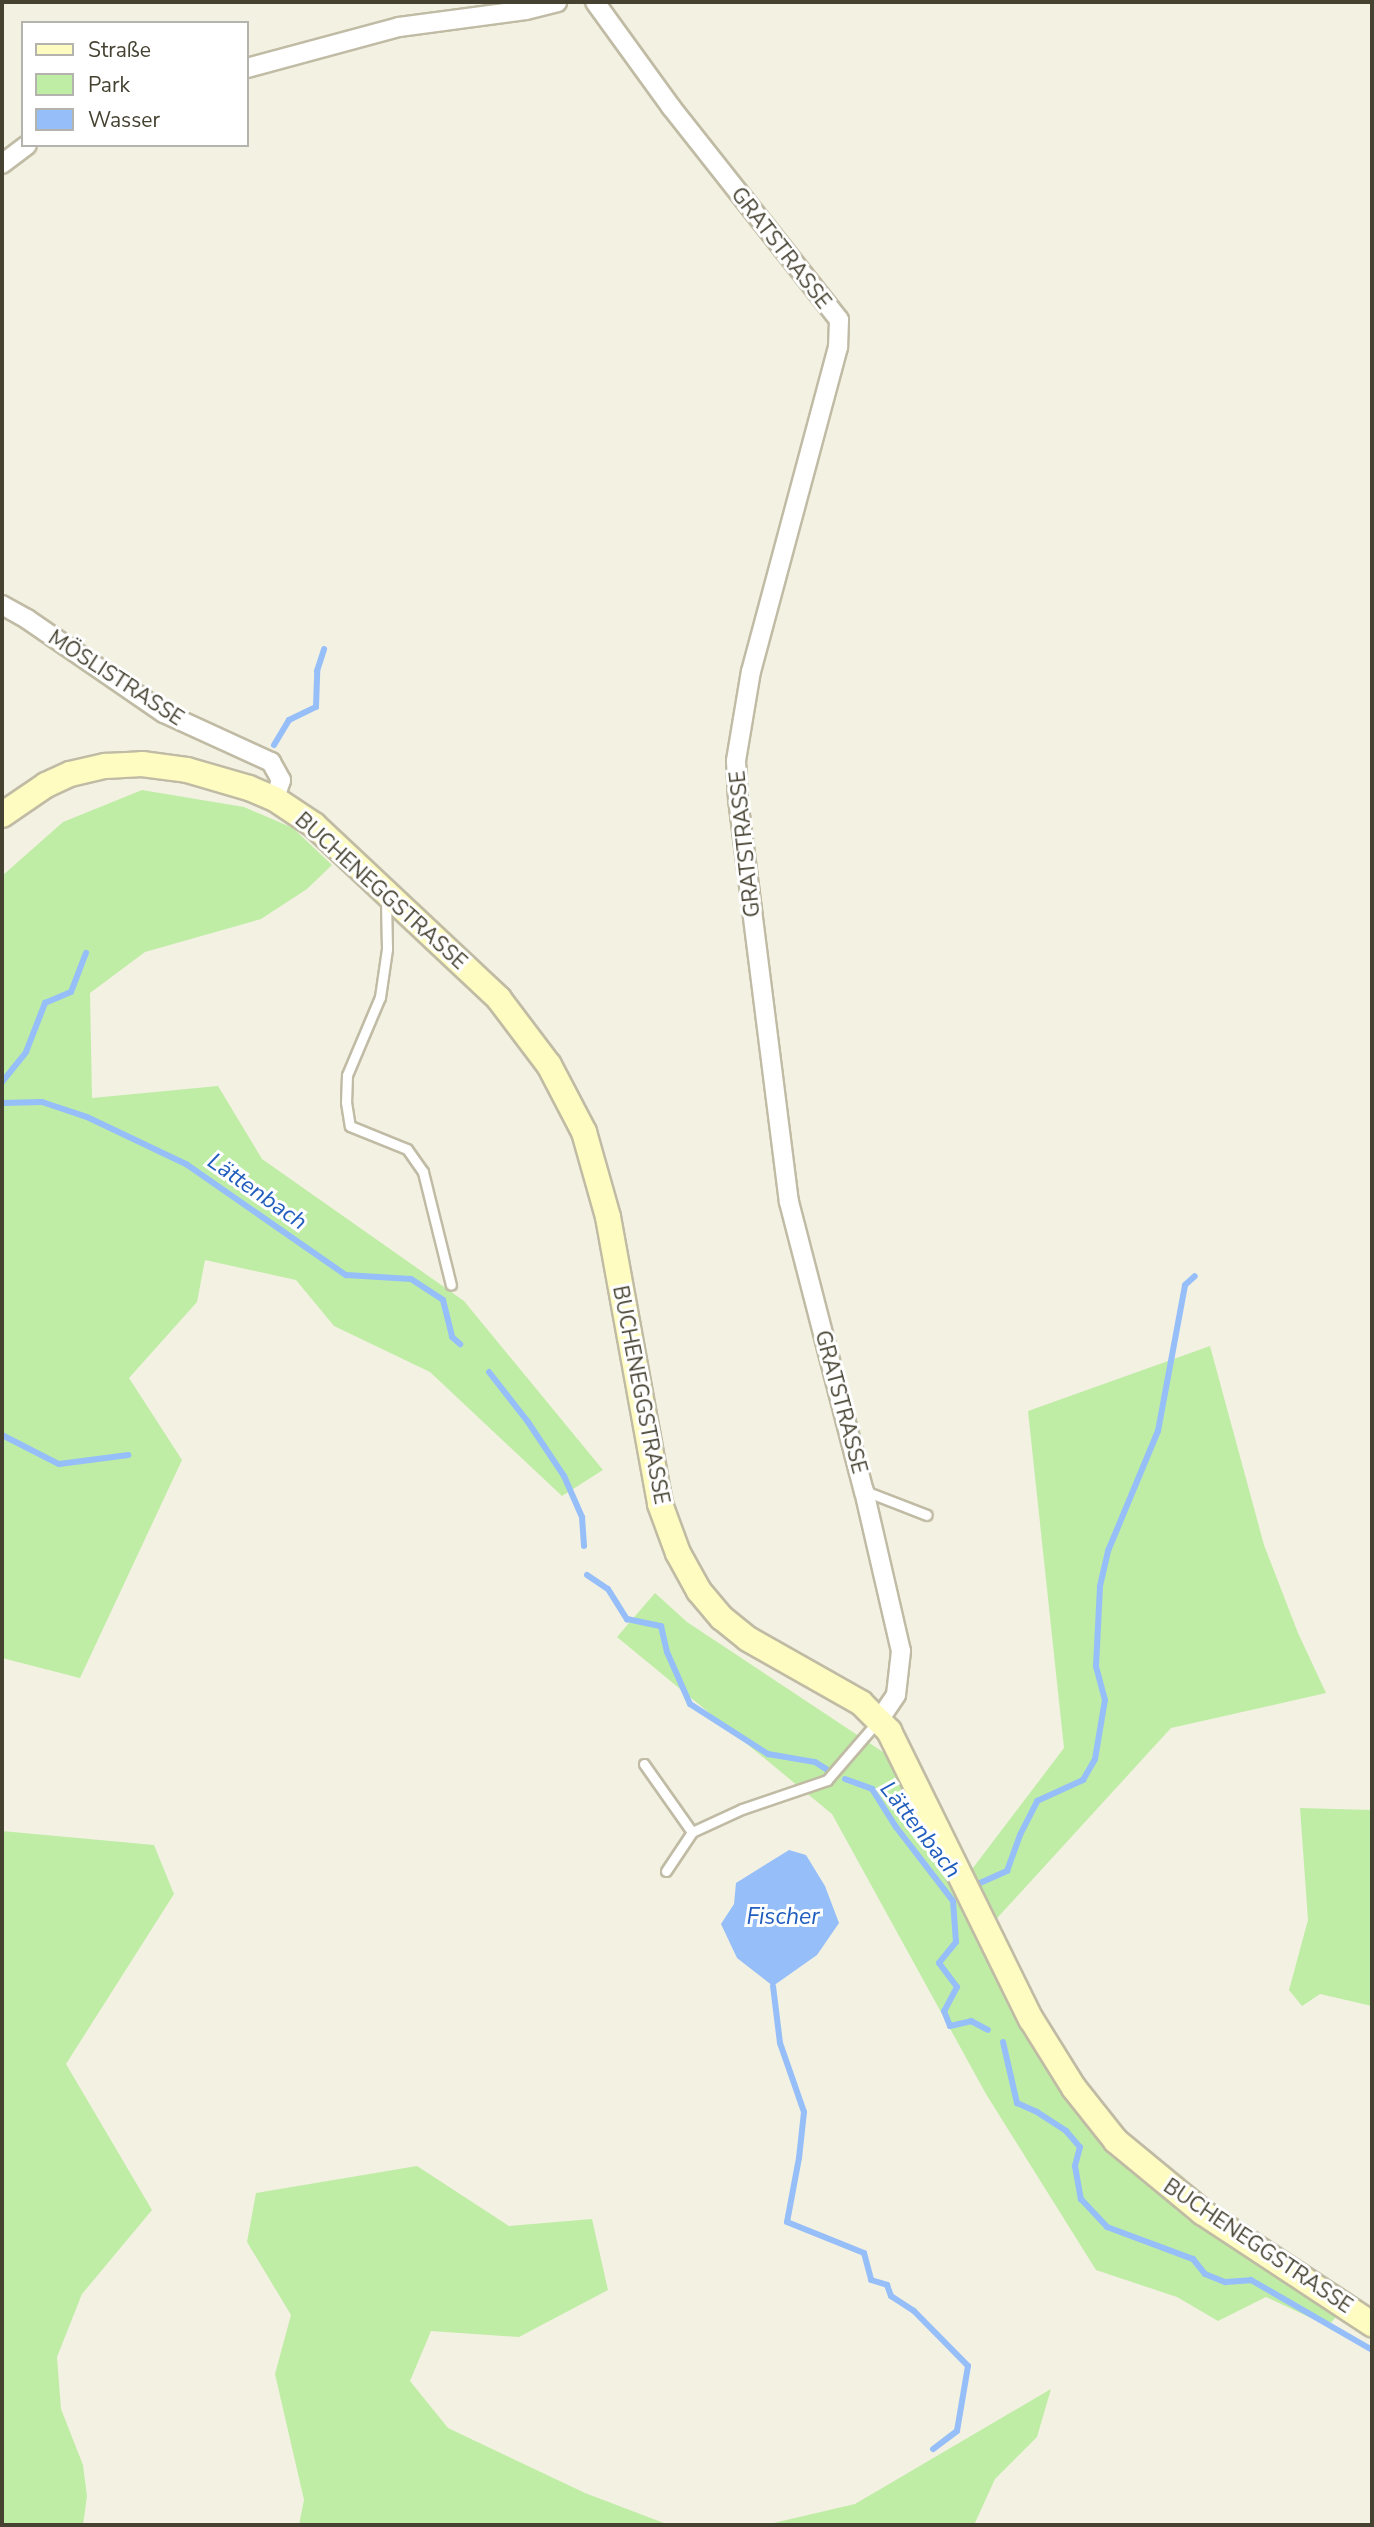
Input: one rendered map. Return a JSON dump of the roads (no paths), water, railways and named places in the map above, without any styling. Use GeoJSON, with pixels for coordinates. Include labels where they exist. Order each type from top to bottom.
{"type":"FeatureCollection","features":[{"type":"Feature","properties":{"kind":"street"},"geometry":{"type":"LineString","coordinates":[[248,68],[399,27],[526,10],[556,2]]}},
{"type":"Feature","properties":{"kind":"street","name":"GRATSTRASSE"},"geometry":{"type":"LineString","coordinates":[[595,2],[671,107],[839,320],[838,347],[751,671],[736,761],[740,813],[789,1202],[864,1490],[901,1651],[896,1695],[880,1719]]}},
{"type":"Feature","properties":{"kind":"street"},"geometry":{"type":"LineString","coordinates":[[2,164],[24,147]]}},
{"type":"Feature","properties":{"kind":"street","name":"MÖSLISTRASSE"},"geometry":{"type":"LineString","coordinates":[[2,605],[27,619],[164,713],[271,762],[281,780],[275,799]]}},
{"type":"Feature","properties":{"kind":"street","name":"BUCHENEGGSTRASSE"},"geometry":{"type":"LineString","coordinates":[[2,815],[34,792],[70,774],[126,764],[161,766],[208,775],[275,799],[314,825],[514,1015],[555,1075],[584,1132],[608,1217],[655,1485],[667,1527],[690,1576],[710,1605],[734,1628],[764,1650],[851,1697],[880,1719],[898,1745],[1031,2019],[1074,2088],[1116,2141],[1202,2212],[1372,2324]]}},
{"type":"Feature","properties":{"kind":"lane"},"geometry":{"type":"LineString","coordinates":[[386,892],[387,949],[380,997],[347,1075],[346,1102],[350,1126],[407,1149],[423,1172],[451,1285]]}},
{"type":"Feature","properties":{"kind":"lane"},"geometry":{"type":"LineString","coordinates":[[864,1490],[927,1515]]}},
{"type":"Feature","properties":{"kind":"lane"},"geometry":{"type":"LineString","coordinates":[[666,1871],[692,1832],[743,1809],[827,1780],[880,1719]]}},
{"type":"Feature","properties":{"kind":"lane"},"geometry":{"type":"LineString","coordinates":[[644,1764],[692,1832]]}},
{"type":"Feature","properties":{"kind":"water","name":"Fischer"},"geometry":{"type":"Polygon","coordinates":[[[789,1850],[806,1855],[825,1886],[839,1923],[817,1955],[773,1986],[737,1958],[721,1924],[734,1904],[736,1883],[789,1850]]]}},
{"type":"Feature","properties":{"kind":"waterway"},"geometry":{"type":"LineString","coordinates":[[274,745],[289,720],[316,707],[317,671],[324,649]]}},
{"type":"Feature","properties":{"kind":"waterway"},"geometry":{"type":"LineString","coordinates":[[2,1082],[26,1052],[45,1003],[71,992],[86,953]]}},
{"type":"Feature","properties":{"kind":"waterway","name":"Lättenbach"},"geometry":{"type":"LineString","coordinates":[[2,1103],[42,1102],[87,1117],[186,1164],[346,1275],[411,1279],[443,1300],[452,1337],[460,1344]]}},
{"type":"Feature","properties":{"kind":"waterway"},"geometry":{"type":"LineString","coordinates":[[980,1883],[1007,1871],[1020,1835],[1037,1801],[1083,1780],[1095,1759],[1105,1700],[1096,1666],[1100,1586],[1108,1551],[1158,1431],[1185,1285],[1195,1276]]}},
{"type":"Feature","properties":{"kind":"waterway","name":"Lättenbach"},"geometry":{"type":"LineString","coordinates":[[489,1372],[528,1422],[564,1476],[582,1517],[584,1546]]}},
{"type":"Feature","properties":{"kind":"waterway"},"geometry":{"type":"LineString","coordinates":[[2,1435],[59,1464],[128,1455]]}},
{"type":"Feature","properties":{"kind":"waterway","name":"Lättenbach"},"geometry":{"type":"LineString","coordinates":[[587,1575],[608,1589],[627,1619],[661,1626],[667,1652],[690,1704],[768,1754],[815,1762],[826,1769]]}},
{"type":"Feature","properties":{"kind":"waterway","name":"Lättenbach"},"geometry":{"type":"LineString","coordinates":[[845,1779],[872,1789],[896,1827],[953,1901],[956,1942],[939,1963],[957,1987],[944,2011],[950,2026],[971,2021],[988,2030]]}},
{"type":"Feature","properties":{"kind":"waterway"},"geometry":{"type":"LineString","coordinates":[[773,1986],[780,2043],[804,2112],[787,2222],[864,2253],[871,2280],[887,2285],[891,2296],[914,2311],[968,2366],[957,2431],[933,2449]]}},
{"type":"Feature","properties":{"kind":"waterway","name":"Lättenbach"},"geometry":{"type":"LineString","coordinates":[[1003,2042],[1017,2103],[1037,2112],[1066,2131],[1080,2147],[1075,2166],[1081,2199],[1107,2227],[1193,2259],[1205,2274],[1225,2282],[1251,2280],[1372,2350]]}}]}
